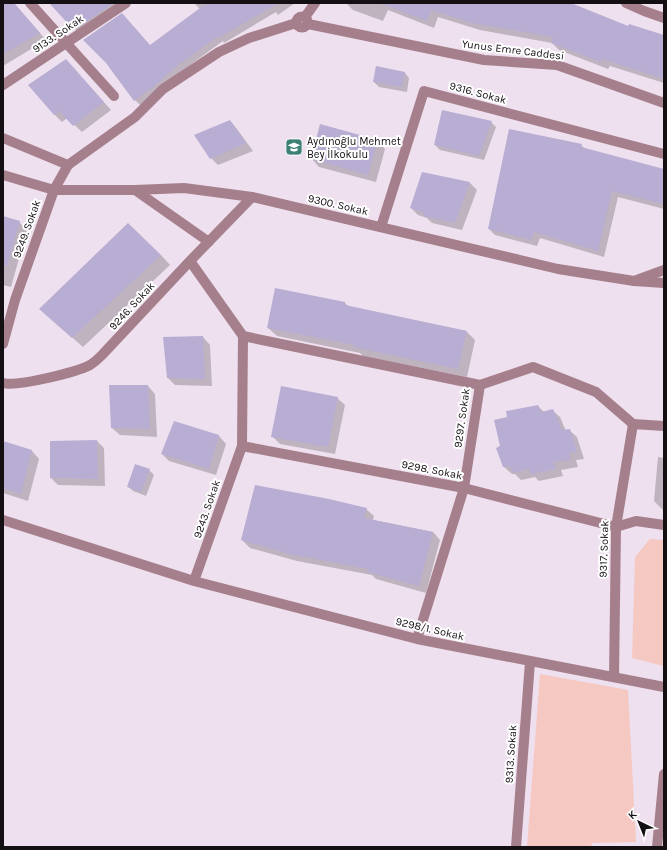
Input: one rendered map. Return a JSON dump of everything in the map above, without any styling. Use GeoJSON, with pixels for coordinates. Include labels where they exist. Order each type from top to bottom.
{"type":"FeatureCollection","features":[{"type":"Feature","properties":{"kind":"street"},"geometry":{"type":"LineString","coordinates":[[30,3],[65,44],[114,96]]}},
{"type":"Feature","properties":{"kind":"street","name":"9133. Sokak"},"geometry":{"type":"LineString","coordinates":[[3,85],[126,3]]}},
{"type":"Feature","properties":{"kind":"street"},"geometry":{"type":"LineString","coordinates":[[303,21],[315,3]]}},
{"type":"Feature","properties":{"kind":"street"},"geometry":{"type":"LineString","coordinates":[[626,3],[644,12],[664,18]]}},
{"type":"Feature","properties":{"kind":"street","name":"Yunus Emre Caddesi"},"geometry":{"type":"LineString","coordinates":[[54,190],[68,165],[135,117],[162,89],[219,52],[249,38],[303,21],[484,60],[557,65],[664,103]]}},
{"type":"Feature","properties":{"kind":"street","name":"9316. Sokak"},"geometry":{"type":"LineString","coordinates":[[381,227],[424,91],[664,154]]}},
{"type":"Feature","properties":{"kind":"street"},"geometry":{"type":"LineString","coordinates":[[3,138],[68,165]]}},
{"type":"Feature","properties":{"kind":"street","name":"9300. Sokak"},"geometry":{"type":"LineString","coordinates":[[3,175],[54,190],[135,190],[184,188],[252,197],[558,269],[634,281],[664,270]]}},
{"type":"Feature","properties":{"kind":"street","name":"9249. Sokak"},"geometry":{"type":"LineString","coordinates":[[3,344],[15,300],[54,190]]}},
{"type":"Feature","properties":{"kind":"street"},"geometry":{"type":"LineString","coordinates":[[135,190],[209,242]]}},
{"type":"Feature","properties":{"kind":"street","name":"9246. Sokak"},"geometry":{"type":"LineString","coordinates":[[3,383],[24,383],[79,370],[92,364],[252,197]]}},
{"type":"Feature","properties":{"kind":"street"},"geometry":{"type":"LineString","coordinates":[[190,261],[243,336]]}},
{"type":"Feature","properties":{"kind":"street"},"geometry":{"type":"LineString","coordinates":[[634,281],[664,283]]}},
{"type":"Feature","properties":{"kind":"street","name":"9297. Sokak"},"geometry":{"type":"LineString","coordinates":[[243,336],[480,385],[464,488],[417,639]]}},
{"type":"Feature","properties":{"kind":"street","name":"9243. Sokak"},"geometry":{"type":"LineString","coordinates":[[194,581],[242,446],[243,336]]}},
{"type":"Feature","properties":{"kind":"street"},"geometry":{"type":"LineString","coordinates":[[480,385],[533,367],[596,392],[633,424],[664,426]]}},
{"type":"Feature","properties":{"kind":"street","name":"9317. Sokak"},"geometry":{"type":"LineString","coordinates":[[614,677],[616,527],[633,424]]}},
{"type":"Feature","properties":{"kind":"street","name":"9298. Sokak"},"geometry":{"type":"LineString","coordinates":[[242,446],[464,488],[616,527]]}},
{"type":"Feature","properties":{"kind":"street"},"geometry":{"type":"LineString","coordinates":[[3,520],[194,581]]}},
{"type":"Feature","properties":{"kind":"street"},"geometry":{"type":"LineString","coordinates":[[616,527],[636,521],[664,525]]}},
{"type":"Feature","properties":{"kind":"street","name":"9298/1. Sokak"},"geometry":{"type":"LineString","coordinates":[[194,581],[417,639],[664,687]]}},
{"type":"Feature","properties":{"kind":"street","name":"9313. Sokak"},"geometry":{"type":"LineString","coordinates":[[516,847],[530,662]]}},
{"type":"Feature","properties":{"kind":"street"},"geometry":{"type":"LineString","coordinates":[[656,847],[664,774]]}},
{"type":"Feature","properties":{"kind":"shaded area"},"geometry":{"type":"Polygon","coordinates":[[[650,539],[664,540],[664,666],[632,658],[635,557],[650,539]]]}},
{"type":"Feature","properties":{"kind":"shaded area"},"geometry":{"type":"Polygon","coordinates":[[[540,674],[628,690],[636,842],[592,843],[591,847],[527,847],[540,674]]]}},
{"type":"Feature","properties":{"kind":"building"},"geometry":{"type":"Polygon","coordinates":[[[3,3],[14,3],[40,33],[3,54],[3,3]]]}},
{"type":"Feature","properties":{"kind":"building"},"geometry":{"type":"Polygon","coordinates":[[[49,3],[114,3],[74,30],[49,3]]]}},
{"type":"Feature","properties":{"kind":"building"},"geometry":{"type":"Polygon","coordinates":[[[210,3],[279,3],[218,38],[217,37],[178,65],[134,101],[106,63],[83,40],[122,13],[150,45],[200,8],[210,3]]]}},
{"type":"Feature","properties":{"kind":"building"},"geometry":{"type":"Polygon","coordinates":[[[571,3],[628,26],[629,24],[664,35],[664,79],[602,59],[601,62],[551,43],[553,37],[472,23],[431,10],[427,21],[382,4],[571,3]]]}},
{"type":"Feature","properties":{"kind":"building"},"geometry":{"type":"Polygon","coordinates":[[[66,59],[104,102],[73,126],[59,111],[54,115],[28,85],[66,59]]]}},
{"type":"Feature","properties":{"kind":"building"},"geometry":{"type":"Polygon","coordinates":[[[376,66],[405,72],[402,87],[373,82],[376,66]]]}},
{"type":"Feature","properties":{"kind":"building"},"geometry":{"type":"Polygon","coordinates":[[[442,110],[492,121],[479,156],[434,145],[442,110]]]}},
{"type":"Feature","properties":{"kind":"building"},"geometry":{"type":"Polygon","coordinates":[[[230,120],[246,143],[210,159],[194,135],[230,120]]]}},
{"type":"Feature","properties":{"kind":"building","name":"Aydınoğlu Mehmet Bey İlkokulu"},"geometry":{"type":"Polygon","coordinates":[[[320,124],[378,140],[368,175],[311,159],[320,124]]]}},
{"type":"Feature","properties":{"kind":"building"},"geometry":{"type":"Polygon","coordinates":[[[509,129],[582,144],[581,147],[664,169],[664,204],[612,191],[598,251],[534,232],[531,240],[488,229],[509,129]]]}},
{"type":"Feature","properties":{"kind":"building"},"geometry":{"type":"Polygon","coordinates":[[[422,172],[470,182],[455,223],[423,216],[424,213],[410,208],[422,172]]]}},
{"type":"Feature","properties":{"kind":"building"},"geometry":{"type":"Polygon","coordinates":[[[3,216],[20,221],[7,266],[3,266],[3,216]]]}},
{"type":"Feature","properties":{"kind":"building"},"geometry":{"type":"Polygon","coordinates":[[[128,223],[161,255],[72,338],[39,309],[128,223]]]}},
{"type":"Feature","properties":{"kind":"building"},"geometry":{"type":"Polygon","coordinates":[[[275,288],[345,302],[345,305],[467,331],[458,369],[353,347],[354,345],[267,328],[275,288]]]}},
{"type":"Feature","properties":{"kind":"building"},"geometry":{"type":"Polygon","coordinates":[[[203,336],[205,379],[167,378],[163,337],[203,336]]]}},
{"type":"Feature","properties":{"kind":"building"},"geometry":{"type":"Polygon","coordinates":[[[109,385],[148,385],[150,429],[111,428],[109,385]]]}},
{"type":"Feature","properties":{"kind":"building"},"geometry":{"type":"Polygon","coordinates":[[[281,386],[338,397],[328,447],[271,437],[281,386]]]}},
{"type":"Feature","properties":{"kind":"building"},"geometry":{"type":"Polygon","coordinates":[[[538,405],[541,412],[553,409],[562,430],[570,429],[577,452],[569,453],[571,460],[554,462],[556,469],[531,474],[529,469],[513,473],[510,466],[503,467],[496,448],[500,446],[494,420],[507,417],[506,411],[538,405]]]}},
{"type":"Feature","properties":{"kind":"building"},"geometry":{"type":"Polygon","coordinates":[[[174,421],[219,435],[209,469],[161,454],[174,421]]]}},
{"type":"Feature","properties":{"kind":"building"},"geometry":{"type":"Polygon","coordinates":[[[97,440],[98,479],[50,478],[50,441],[97,440]]]}},
{"type":"Feature","properties":{"kind":"building"},"geometry":{"type":"Polygon","coordinates":[[[3,441],[32,450],[21,494],[3,488],[3,441]]]}},
{"type":"Feature","properties":{"kind":"building"},"geometry":{"type":"Polygon","coordinates":[[[135,464],[150,469],[141,492],[127,487],[135,464]]]}},
{"type":"Feature","properties":{"kind":"building"},"geometry":{"type":"Polygon","coordinates":[[[255,485],[367,508],[364,518],[433,532],[419,586],[367,572],[368,569],[289,554],[241,540],[255,485]]]}},
{"type":"Feature","properties":{"kind":"place","name":"Aydınoğlu Mehmet Bey İlkokulu"},"geometry":{"type":"Point","coordinates":[294,147]}}]}
